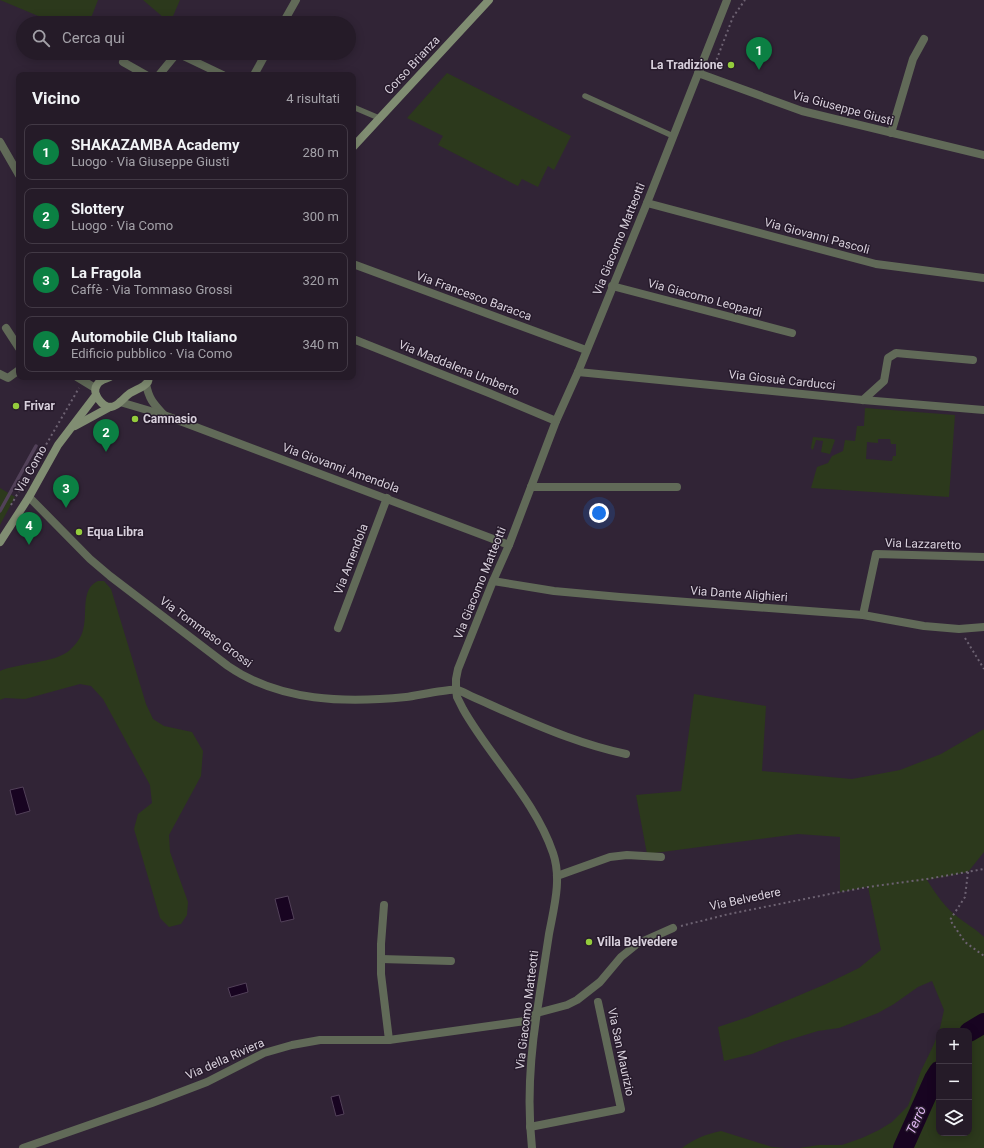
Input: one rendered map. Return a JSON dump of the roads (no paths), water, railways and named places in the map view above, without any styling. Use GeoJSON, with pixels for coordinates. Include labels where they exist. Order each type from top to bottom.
{"type":"FeatureCollection","features":[{"type":"Feature","properties":{"kind":"main road","name":"Corso Brianza"},"geometry":{"type":"LineString","coordinates":[[356,144],[489,0]]}},
{"type":"Feature","properties":{"kind":"main road","name":"Via Como"},"geometry":{"type":"LineString","coordinates":[[1,538],[29,497],[53,452],[71,429],[96,392],[97,384],[102,380]]}},
{"type":"Feature","properties":{"kind":"main road","name":"Via Como"},"geometry":{"type":"LineString","coordinates":[[71,429],[114,406],[147,380]]}},
{"type":"Feature","properties":{"kind":"main road"},"geometry":{"type":"LineString","coordinates":[[96,392],[102,403],[110,407]]}},
{"type":"Feature","properties":{"kind":"street"},"geometry":{"type":"LineString","coordinates":[[287,16],[296,0]]}},
{"type":"Feature","properties":{"kind":"street","name":"Via Giacomo Matteotti"},"geometry":{"type":"LineString","coordinates":[[532,1148],[530,1127],[530,1085],[537,1013],[556,896],[556,866],[553,853],[539,824],[518,790],[465,713],[459,701],[456,689],[456,679],[458,669],[509,545],[556,420],[578,372],[647,203],[727,0]]}},
{"type":"Feature","properties":{"kind":"street"},"geometry":{"type":"LineString","coordinates":[[891,133],[913,59],[924,39]]}},
{"type":"Feature","properties":{"kind":"street"},"geometry":{"type":"LineString","coordinates":[[161,72],[171,60]]}},
{"type":"Feature","properties":{"kind":"street"},"geometry":{"type":"LineString","coordinates":[[192,60],[217,72]]}},
{"type":"Feature","properties":{"kind":"street"},"geometry":{"type":"LineString","coordinates":[[256,72],[262,60]]}},
{"type":"Feature","properties":{"kind":"street"},"geometry":{"type":"LineString","coordinates":[[123,62],[141,72]]}},
{"type":"Feature","properties":{"kind":"street","name":"Via Giuseppe Giusti"},"geometry":{"type":"LineString","coordinates":[[698,73],[802,111],[984,155]]}},
{"type":"Feature","properties":{"kind":"street"},"geometry":{"type":"LineString","coordinates":[[0,142],[16,169]]}},
{"type":"Feature","properties":{"kind":"street","name":"Via Giovanni Pascoli"},"geometry":{"type":"LineString","coordinates":[[647,203],[876,264],[984,278]]}},
{"type":"Feature","properties":{"kind":"street","name":"Via Francesco Baracca"},"geometry":{"type":"LineString","coordinates":[[356,265],[586,350]]}},
{"type":"Feature","properties":{"kind":"street","name":"Via Giacomo Leopardi"},"geometry":{"type":"LineString","coordinates":[[612,286],[792,333]]}},
{"type":"Feature","properties":{"kind":"street"},"geometry":{"type":"LineString","coordinates":[[6,328],[16,343]]}},
{"type":"Feature","properties":{"kind":"street","name":"Via Maddalena Umberto"},"geometry":{"type":"LineString","coordinates":[[356,340],[556,420]]}},
{"type":"Feature","properties":{"kind":"street"},"geometry":{"type":"LineString","coordinates":[[863,400],[884,381],[888,358],[896,353],[973,360]]}},
{"type":"Feature","properties":{"kind":"street"},"geometry":{"type":"LineString","coordinates":[[0,374],[8,378],[16,372]]}},
{"type":"Feature","properties":{"kind":"street","name":"Via Giosuè Carducci"},"geometry":{"type":"LineString","coordinates":[[578,372],[863,400],[984,410]]}},
{"type":"Feature","properties":{"kind":"street"},"geometry":{"type":"LineString","coordinates":[[81,380],[96,392]]}},
{"type":"Feature","properties":{"kind":"street","name":"Via Giovanni Amendola"},"geometry":{"type":"LineString","coordinates":[[147,380],[149,396],[164,415]]}},
{"type":"Feature","properties":{"kind":"street","name":"Via Giovanni Amendola"},"geometry":{"type":"LineString","coordinates":[[120,402],[164,415],[509,545]]}},
{"type":"Feature","properties":{"kind":"street"},"geometry":{"type":"LineString","coordinates":[[531,487],[676,487]]}},
{"type":"Feature","properties":{"kind":"street","name":"Via Tommaso Grossi"},"geometry":{"type":"LineString","coordinates":[[29,497],[99,567],[121,585],[228,666],[274,689],[304,696],[352,699],[395,698],[456,689]]}},
{"type":"Feature","properties":{"kind":"street","name":"Via Amendola"},"geometry":{"type":"LineString","coordinates":[[338,628],[387,498]]}},
{"type":"Feature","properties":{"kind":"street","name":"Via Lazzaretto"},"geometry":{"type":"LineString","coordinates":[[864,615],[876,554],[984,557]]}},
{"type":"Feature","properties":{"kind":"street","name":"Via Dante Alighieri"},"geometry":{"type":"LineString","coordinates":[[493,581],[554,591],[864,615],[924,626],[959,628],[984,627]]}},
{"type":"Feature","properties":{"kind":"street"},"geometry":{"type":"LineString","coordinates":[[456,689],[565,737],[603,749],[626,754]]}},
{"type":"Feature","properties":{"kind":"street"},"geometry":{"type":"LineString","coordinates":[[557,876],[610,857],[627,855],[661,857]]}},
{"type":"Feature","properties":{"kind":"street"},"geometry":{"type":"LineString","coordinates":[[384,905],[381,959],[389,1040]]}},
{"type":"Feature","properties":{"kind":"street"},"geometry":{"type":"LineString","coordinates":[[537,1013],[567,1005],[577,1000],[600,982],[621,957],[637,944],[673,928]]}},
{"type":"Feature","properties":{"kind":"street"},"geometry":{"type":"LineString","coordinates":[[381,959],[451,961]]}},
{"type":"Feature","properties":{"kind":"street","name":"Via San Maurizio"},"geometry":{"type":"LineString","coordinates":[[530,1127],[621,1110],[598,1002]]}},
{"type":"Feature","properties":{"kind":"street","name":"Via della Riviera"},"geometry":{"type":"LineString","coordinates":[[23,1148],[152,1103],[200,1084],[264,1053],[292,1045],[320,1040],[389,1040],[518,1022],[528,1019],[537,1013]]}},
{"type":"Feature","properties":{"kind":"lane"},"geometry":{"type":"LineString","coordinates":[[585,96],[673,136]]}},
{"type":"Feature","properties":{"kind":"lane"},"geometry":{"type":"LineString","coordinates":[[356,108],[379,118]]}},
{"type":"Feature","properties":{"kind":"waterway"},"geometry":{"type":"LineString","coordinates":[[0,511],[36,446]]}},
{"type":"Feature","properties":{"kind":"waterway","name":"Terrò"},"geometry":{"type":"LineString","coordinates":[[972,1030],[984,1023]]}},
{"type":"Feature","properties":{"kind":"waterway","name":"Terrò"},"geometry":{"type":"LineString","coordinates":[[903,1148],[936,1076]]}},
{"type":"Feature","properties":{"kind":"place","name":"La Tradizione"},"geometry":{"type":"Point","coordinates":[731,65]}},
{"type":"Feature","properties":{"kind":"place","name":"SHAKAZAMBA Academy"},"geometry":{"type":"Point","coordinates":[759,70]}},
{"type":"Feature","properties":{"kind":"place","name":"Frivar"},"geometry":{"type":"Point","coordinates":[16,406]}},
{"type":"Feature","properties":{"kind":"place","name":"Camnasio"},"geometry":{"type":"Point","coordinates":[135,419]}},
{"type":"Feature","properties":{"kind":"place","name":"Slottery"},"geometry":{"type":"Point","coordinates":[106,452]}},
{"type":"Feature","properties":{"kind":"place","name":"La Fragola"},"geometry":{"type":"Point","coordinates":[66,508]}},
{"type":"Feature","properties":{"kind":"place","name":"Equa Libra"},"geometry":{"type":"Point","coordinates":[79,532]}},
{"type":"Feature","properties":{"kind":"place","name":"Automobile Club Italiano"},"geometry":{"type":"Point","coordinates":[29,545]}},
{"type":"Feature","properties":{"kind":"place","name":"Villa Belvedere"},"geometry":{"type":"Point","coordinates":[589,942]}}]}
